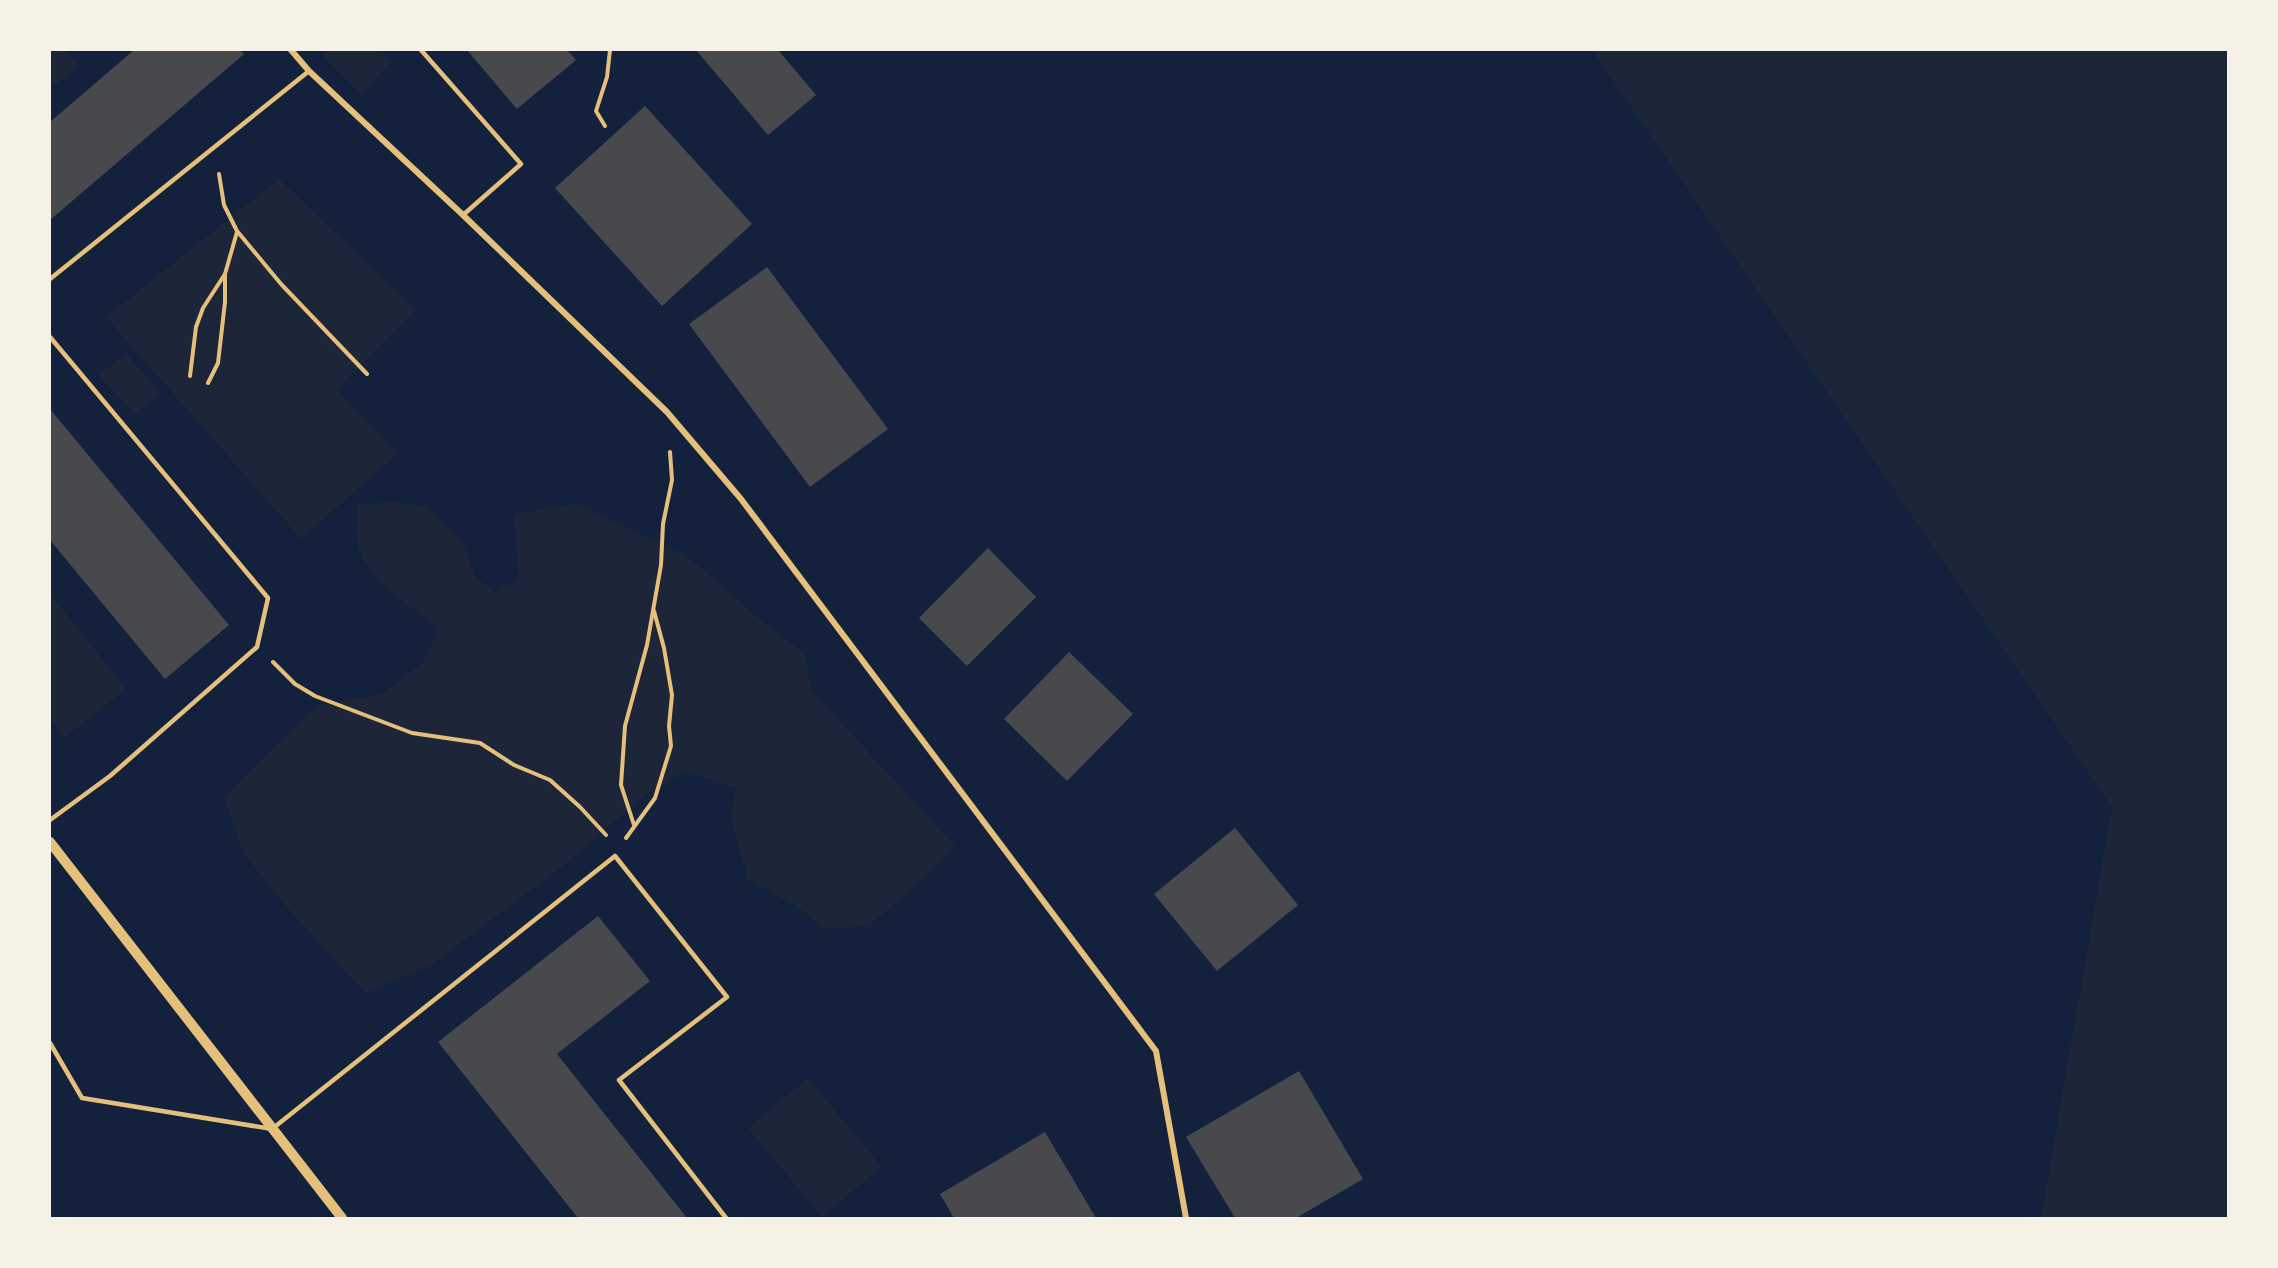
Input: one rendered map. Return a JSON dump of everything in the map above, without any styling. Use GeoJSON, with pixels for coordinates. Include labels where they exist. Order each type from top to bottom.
{"type":"FeatureCollection","features":[{"type":"Feature","properties":{"kind":"street"},"geometry":{"type":"LineString","coordinates":[[291,50],[309,71],[463,214],[668,412],[741,499],[1156,1051],[1185,1218]]}},
{"type":"Feature","properties":{"kind":"street"},"geometry":{"type":"LineString","coordinates":[[50,842],[342,1218]]}},
{"type":"Feature","properties":{"kind":"lane"},"geometry":{"type":"LineString","coordinates":[[421,50],[521,164],[463,214]]}},
{"type":"Feature","properties":{"kind":"lane"},"geometry":{"type":"LineString","coordinates":[[50,279],[309,71]]}},
{"type":"Feature","properties":{"kind":"lane"},"geometry":{"type":"LineString","coordinates":[[50,337],[268,598],[257,647],[110,776],[50,820]]}},
{"type":"Feature","properties":{"kind":"lane"},"geometry":{"type":"LineString","coordinates":[[50,1043],[82,1098],[272,1129],[615,856],[727,997],[619,1080],[726,1218]]}},
{"type":"Feature","properties":{"kind":"path"},"geometry":{"type":"LineString","coordinates":[[605,126],[596,111],[608,77],[610,50]]}},
{"type":"Feature","properties":{"kind":"path"},"geometry":{"type":"LineString","coordinates":[[215,146],[224,205],[237,231],[281,284],[367,374]]}},
{"type":"Feature","properties":{"kind":"path"},"geometry":{"type":"LineString","coordinates":[[208,383],[218,363],[225,302],[225,274],[237,231]]}},
{"type":"Feature","properties":{"kind":"path"},"geometry":{"type":"LineString","coordinates":[[190,376],[196,327],[203,308],[225,274]]}},
{"type":"Feature","properties":{"kind":"path"},"geometry":{"type":"LineString","coordinates":[[634,825],[621,785],[625,726],[647,645],[661,565],[663,524],[672,480],[668,412]]}},
{"type":"Feature","properties":{"kind":"path"},"geometry":{"type":"LineString","coordinates":[[615,856],[634,825],[655,798],[671,746],[669,726],[672,695],[664,648],[653,608]]}},
{"type":"Feature","properties":{"kind":"path"},"geometry":{"type":"LineString","coordinates":[[257,647],[295,684],[315,696],[412,733],[480,743],[514,765],[550,780],[580,807],[609,839],[615,856]]}},
{"type":"Feature","properties":{"kind":"shaded area"},"geometry":{"type":"Polygon","coordinates":[[[50,50],[66,50],[79,66],[50,89],[50,50]]]}},
{"type":"Feature","properties":{"kind":"shaded area"},"geometry":{"type":"Polygon","coordinates":[[[329,50],[379,50],[392,62],[361,94],[323,56],[329,50]]]}},
{"type":"Feature","properties":{"kind":"shaded area"},"geometry":{"type":"Polygon","coordinates":[[[1592,50],[2228,50],[2228,1218],[2041,1218],[2112,807],[1592,50]]]}},
{"type":"Feature","properties":{"kind":"shaded area"},"geometry":{"type":"Polygon","coordinates":[[[279,179],[416,310],[336,390],[398,453],[301,539],[106,317],[279,179]]]}},
{"type":"Feature","properties":{"kind":"shaded area"},"geometry":{"type":"Polygon","coordinates":[[[126,353],[161,393],[135,414],[99,375],[126,353]]]}},
{"type":"Feature","properties":{"kind":"shaded area"},"geometry":{"type":"Polygon","coordinates":[[[394,502],[425,506],[463,542],[475,576],[494,592],[519,580],[514,514],[576,504],[687,556],[770,628],[805,653],[811,690],[955,846],[919,882],[869,926],[824,929],[798,907],[748,880],[731,817],[736,788],[686,771],[644,796],[558,870],[431,965],[365,993],[285,905],[244,854],[224,797],[318,705],[383,694],[422,663],[440,628],[382,583],[364,560],[357,542],[358,504],[394,502]]]}},
{"type":"Feature","properties":{"kind":"shaded area"},"geometry":{"type":"Polygon","coordinates":[[[50,594],[126,689],[64,738],[50,719],[50,594]]]}},
{"type":"Feature","properties":{"kind":"shaded area"},"geometry":{"type":"Polygon","coordinates":[[[808,1078],[882,1167],[822,1217],[748,1128],[808,1078]]]}},
{"type":"Feature","properties":{"kind":"building"},"geometry":{"type":"Polygon","coordinates":[[[134,50],[240,50],[244,54],[50,220],[50,122],[134,50]]]}},
{"type":"Feature","properties":{"kind":"building"},"geometry":{"type":"Polygon","coordinates":[[[467,50],[567,50],[576,60],[517,109],[467,50]]]}},
{"type":"Feature","properties":{"kind":"building"},"geometry":{"type":"Polygon","coordinates":[[[696,50],[778,50],[816,95],[768,135],[696,50]]]}},
{"type":"Feature","properties":{"kind":"building"},"geometry":{"type":"Polygon","coordinates":[[[645,106],[752,224],[662,306],[555,188],[645,106]]]}},
{"type":"Feature","properties":{"kind":"building"},"geometry":{"type":"Polygon","coordinates":[[[767,267],[888,429],[810,487],[689,324],[767,267]]]}},
{"type":"Feature","properties":{"kind":"building"},"geometry":{"type":"Polygon","coordinates":[[[50,409],[229,625],[165,679],[50,540],[50,409]]]}},
{"type":"Feature","properties":{"kind":"building"},"geometry":{"type":"Polygon","coordinates":[[[988,548],[1036,597],[967,666],[919,618],[988,548]]]}},
{"type":"Feature","properties":{"kind":"building"},"geometry":{"type":"Polygon","coordinates":[[[1069,652],[1133,714],[1067,781],[1004,719],[1069,652]]]}},
{"type":"Feature","properties":{"kind":"building"},"geometry":{"type":"Polygon","coordinates":[[[1235,828],[1298,905],[1217,971],[1154,894],[1235,828]]]}},
{"type":"Feature","properties":{"kind":"building"},"geometry":{"type":"Polygon","coordinates":[[[598,916],[650,981],[557,1054],[687,1218],[578,1218],[438,1042],[598,916]]]}},
{"type":"Feature","properties":{"kind":"building"},"geometry":{"type":"Polygon","coordinates":[[[1299,1071],[1363,1179],[1296,1218],[1235,1218],[1186,1137],[1299,1071]]]}},
{"type":"Feature","properties":{"kind":"building"},"geometry":{"type":"Polygon","coordinates":[[[1045,1132],[1096,1218],[954,1218],[940,1194],[1045,1132]]]}}]}
